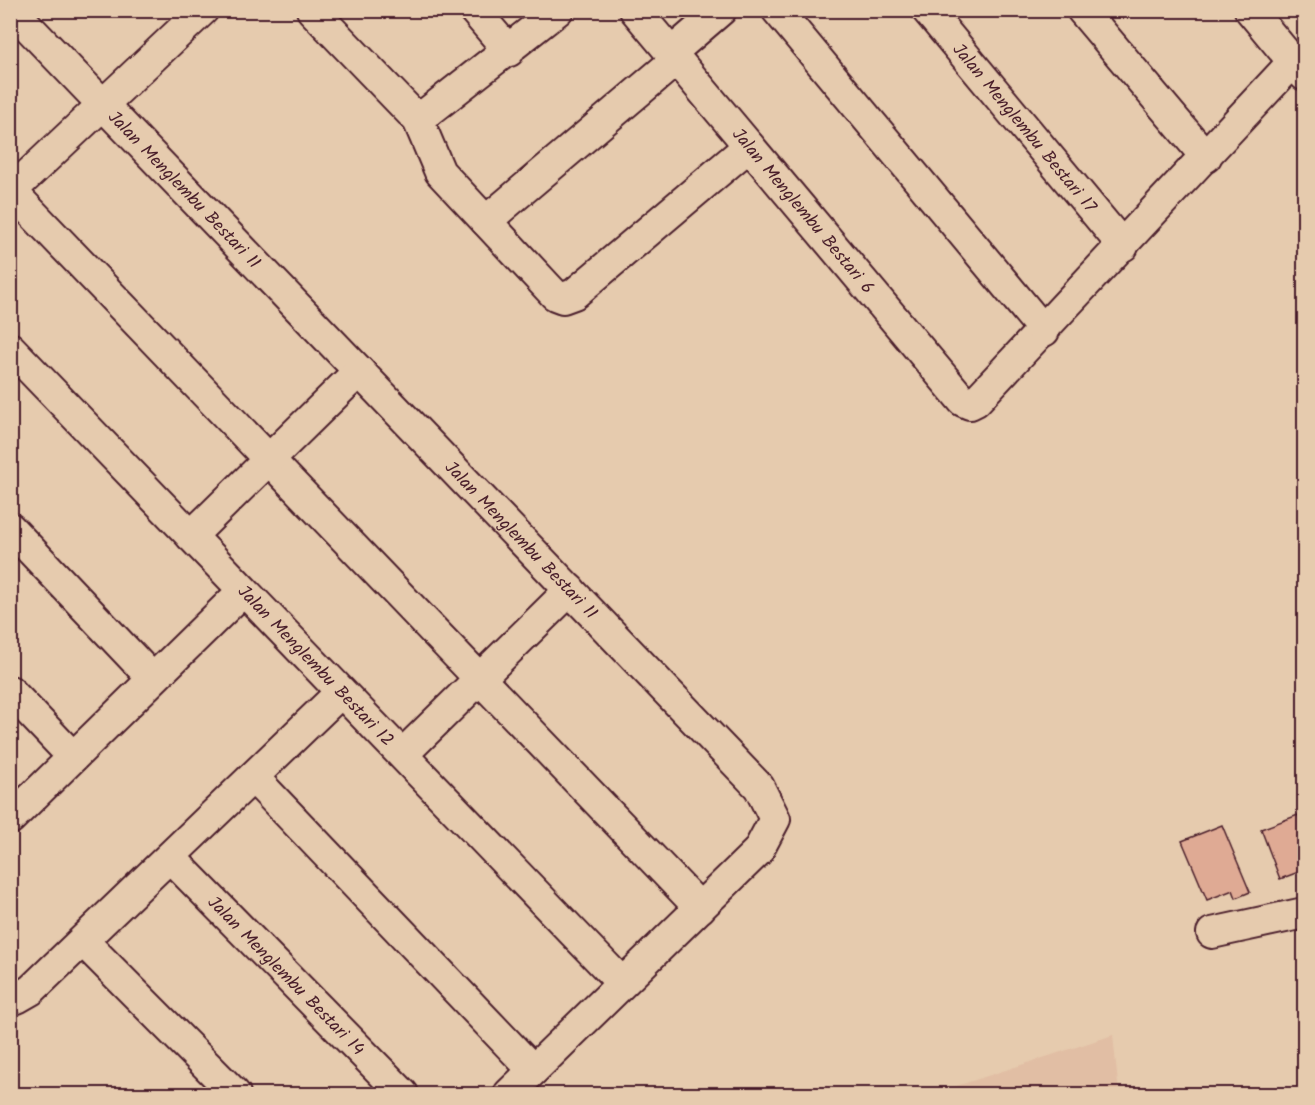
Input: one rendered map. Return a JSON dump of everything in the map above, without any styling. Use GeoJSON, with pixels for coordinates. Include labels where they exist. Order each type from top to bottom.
{"type":"FeatureCollection","features":[{"type":"Feature","properties":{"kind":"street","name":"Jalan Menglembu Bestari 11"},"geometry":{"type":"LineString","coordinates":[[12,10],[759,787],[775,819],[758,851],[509,1095]]}},
{"type":"Feature","properties":{"kind":"street"},"geometry":{"type":"LineString","coordinates":[[203,10],[11,192],[700,908]]}},
{"type":"Feature","properties":{"kind":"street"},"geometry":{"type":"LineString","coordinates":[[312,10],[418,120],[440,172],[555,295],[564,297],[574,294],[749,146]]}},
{"type":"Feature","properties":{"kind":"street"},"geometry":{"type":"LineString","coordinates":[[474,10],[509,51]]}},
{"type":"Feature","properties":{"kind":"street"},"geometry":{"type":"LineString","coordinates":[[418,120],[509,51],[558,10]]}},
{"type":"Feature","properties":{"kind":"street","name":"Jalan Menglembu Bestari 6"},"geometry":{"type":"LineString","coordinates":[[635,10],[963,401],[970,404],[976,401],[1044,331]]}},
{"type":"Feature","properties":{"kind":"street"},"geometry":{"type":"LineString","coordinates":[[486,221],[674,56],[721,10]]}},
{"type":"Feature","properties":{"kind":"street"},"geometry":{"type":"LineString","coordinates":[[777,10],[1044,331],[1206,157],[1299,69],[1250,10]]}},
{"type":"Feature","properties":{"kind":"street","name":"Jalan Menglembu Bestari 17"},"geometry":{"type":"LineString","coordinates":[[927,10],[1123,246]]}},
{"type":"Feature","properties":{"kind":"street"},"geometry":{"type":"LineString","coordinates":[[1082,10],[1206,157]]}},
{"type":"Feature","properties":{"kind":"street","name":"Jalan Menglembu Bestari 12"},"geometry":{"type":"LineString","coordinates":[[10,348],[340,693],[402,754],[622,983]]}},
{"type":"Feature","properties":{"kind":"street"},"geometry":{"type":"LineString","coordinates":[[191,536],[359,371]]}},
{"type":"Feature","properties":{"kind":"street"},"geometry":{"type":"LineString","coordinates":[[10,528],[152,678]]}},
{"type":"Feature","properties":{"kind":"street"},"geometry":{"type":"LineString","coordinates":[[402,754],[570,590]]}},
{"type":"Feature","properties":{"kind":"street"},"geometry":{"type":"LineString","coordinates":[[10,819],[243,591]]}},
{"type":"Feature","properties":{"kind":"street"},"geometry":{"type":"LineString","coordinates":[[10,691],[73,757]]}},
{"type":"Feature","properties":{"kind":"street"},"geometry":{"type":"LineString","coordinates":[[10,996],[17,998],[31,990],[340,693]]}},
{"type":"Feature","properties":{"kind":"street"},"geometry":{"type":"LineString","coordinates":[[253,777],[533,1070]]}},
{"type":"Feature","properties":{"kind":"street","name":"Jalan Menglembu Bestari 14"},"geometry":{"type":"LineString","coordinates":[[170,857],[403,1095]]}},
{"type":"Feature","properties":{"kind":"street"},"geometry":{"type":"LineString","coordinates":[[1212,933],[1305,913]]}},
{"type":"Feature","properties":{"kind":"street"},"geometry":{"type":"LineString","coordinates":[[83,940],[235,1095]]}},
{"type":"Feature","properties":{"kind":"shaded area"},"geometry":{"type":"Polygon","coordinates":[[[1113,1035],[1119,1094],[932,1094],[1113,1035]]]}},
{"type":"Feature","properties":{"kind":"building"},"geometry":{"type":"Polygon","coordinates":[[[1298,815],[1304,831],[1304,870],[1280,879],[1261,829],[1298,815]]]}},
{"type":"Feature","properties":{"kind":"building"},"geometry":{"type":"Polygon","coordinates":[[[1222,825],[1250,892],[1236,898],[1233,890],[1207,900],[1182,841],[1222,825]]]}}]}
